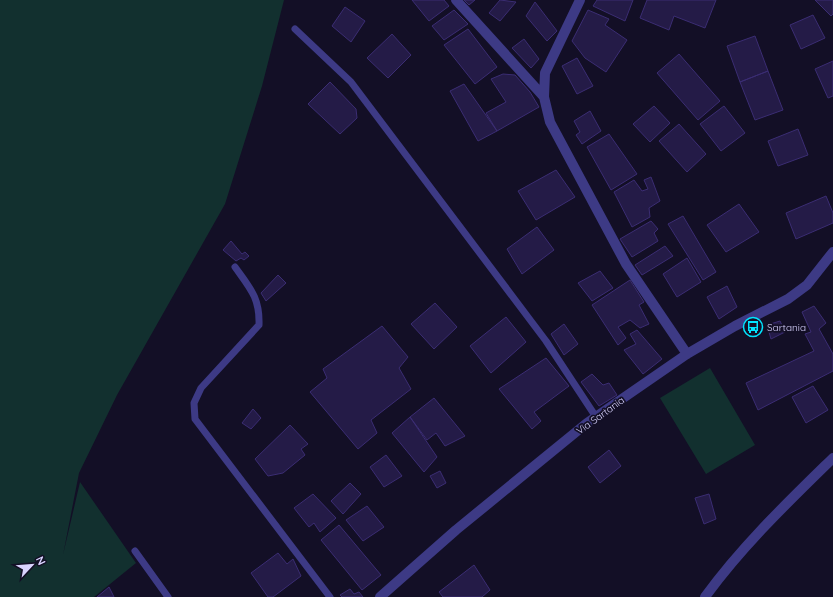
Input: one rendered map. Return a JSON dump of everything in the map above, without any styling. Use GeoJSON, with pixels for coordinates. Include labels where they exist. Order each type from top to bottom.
{"type":"FeatureCollection","features":[{"type":"Feature","properties":{"kind":"street"},"geometry":{"type":"LineString","coordinates":[[456,0],[544,97]]}},
{"type":"Feature","properties":{"kind":"street"},"geometry":{"type":"LineString","coordinates":[[580,0],[546,73],[544,97],[550,122],[630,270],[687,354]]}},
{"type":"Feature","properties":{"kind":"street","name":"Via Sartania"},"geometry":{"type":"LineString","coordinates":[[380,597],[456,530],[596,418],[687,354],[788,299],[807,285],[833,252]]}},
{"type":"Feature","properties":{"kind":"street"},"geometry":{"type":"LineString","coordinates":[[705,597],[721,575],[754,537],[833,458]]}},
{"type":"Feature","properties":{"kind":"lane"},"geometry":{"type":"LineString","coordinates":[[295,29],[351,82],[546,341],[596,418]]}},
{"type":"Feature","properties":{"kind":"lane"},"geometry":{"type":"LineString","coordinates":[[235,267],[256,297],[260,313],[259,325],[201,388],[194,403],[195,419],[330,597]]}},
{"type":"Feature","properties":{"kind":"lane"},"geometry":{"type":"LineString","coordinates":[[135,552],[168,597]]}},
{"type":"Feature","properties":{"kind":"green space"},"geometry":{"type":"Polygon","coordinates":[[[0,0],[284,0],[262,86],[225,204],[117,395],[79,473],[63,555],[80,482],[136,563],[94,597],[0,597],[0,0]]]}},
{"type":"Feature","properties":{"kind":"green space"},"geometry":{"type":"Polygon","coordinates":[[[710,368],[755,445],[706,474],[660,398],[710,368]]]}},
{"type":"Feature","properties":{"kind":"building"},"geometry":{"type":"Polygon","coordinates":[[[412,0],[444,0],[449,6],[429,21],[412,0]]]}},
{"type":"Feature","properties":{"kind":"building"},"geometry":{"type":"Polygon","coordinates":[[[464,0],[475,0],[469,5],[464,0]]]}},
{"type":"Feature","properties":{"kind":"building"},"geometry":{"type":"Polygon","coordinates":[[[500,0],[516,2],[500,21],[489,13],[500,0]]]}},
{"type":"Feature","properties":{"kind":"building"},"geometry":{"type":"Polygon","coordinates":[[[597,0],[633,0],[625,21],[593,6],[597,0]]]}},
{"type":"Feature","properties":{"kind":"building"},"geometry":{"type":"Polygon","coordinates":[[[647,0],[716,0],[705,28],[674,16],[669,30],[640,18],[647,0]]]}},
{"type":"Feature","properties":{"kind":"building"},"geometry":{"type":"Polygon","coordinates":[[[815,0],[833,0],[833,14],[831,16],[815,0]]]}},
{"type":"Feature","properties":{"kind":"building"},"geometry":{"type":"Polygon","coordinates":[[[535,2],[557,31],[547,41],[526,16],[535,2]]]}},
{"type":"Feature","properties":{"kind":"building"},"geometry":{"type":"Polygon","coordinates":[[[345,7],[365,21],[351,42],[332,26],[345,7]]]}},
{"type":"Feature","properties":{"kind":"building"},"geometry":{"type":"Polygon","coordinates":[[[454,10],[468,24],[444,40],[432,26],[454,10]]]}},
{"type":"Feature","properties":{"kind":"building"},"geometry":{"type":"Polygon","coordinates":[[[588,10],[609,19],[605,25],[627,40],[606,72],[585,58],[572,41],[588,10]]]}},
{"type":"Feature","properties":{"kind":"building"},"geometry":{"type":"Polygon","coordinates":[[[813,15],[825,38],[801,49],[790,25],[813,15]]]}},
{"type":"Feature","properties":{"kind":"building"},"geometry":{"type":"Polygon","coordinates":[[[468,29],[497,67],[475,84],[444,45],[468,29]]]}},
{"type":"Feature","properties":{"kind":"building"},"geometry":{"type":"Polygon","coordinates":[[[392,34],[411,55],[388,78],[367,58],[392,34]]]}},
{"type":"Feature","properties":{"kind":"building"},"geometry":{"type":"Polygon","coordinates":[[[755,36],[768,71],[740,82],[727,46],[755,36]]]}},
{"type":"Feature","properties":{"kind":"building"},"geometry":{"type":"Polygon","coordinates":[[[524,39],[539,59],[531,68],[512,48],[524,39]]]}},
{"type":"Feature","properties":{"kind":"building"},"geometry":{"type":"Polygon","coordinates":[[[679,54],[720,101],[698,120],[657,73],[679,54]]]}},
{"type":"Feature","properties":{"kind":"building"},"geometry":{"type":"Polygon","coordinates":[[[577,58],[593,86],[577,94],[562,66],[577,58]]]}},
{"type":"Feature","properties":{"kind":"building"},"geometry":{"type":"Polygon","coordinates":[[[833,61],[833,96],[828,98],[815,69],[833,61]]]}},
{"type":"Feature","properties":{"kind":"building"},"geometry":{"type":"Polygon","coordinates":[[[768,71],[783,110],[755,120],[740,82],[768,71]]]}},
{"type":"Feature","properties":{"kind":"building"},"geometry":{"type":"Polygon","coordinates":[[[503,74],[515,75],[530,92],[539,107],[497,131],[486,113],[506,102],[491,79],[503,74]]]}},
{"type":"Feature","properties":{"kind":"building"},"geometry":{"type":"Polygon","coordinates":[[[330,82],[356,109],[357,118],[340,134],[308,104],[330,82]]]}},
{"type":"Feature","properties":{"kind":"building"},"geometry":{"type":"Polygon","coordinates":[[[464,84],[497,131],[478,141],[450,91],[464,84]]]}},
{"type":"Feature","properties":{"kind":"building"},"geometry":{"type":"Polygon","coordinates":[[[654,106],[670,123],[650,142],[633,124],[654,106]]]}},
{"type":"Feature","properties":{"kind":"building"},"geometry":{"type":"Polygon","coordinates":[[[724,106],[745,133],[721,151],[700,124],[724,106]]]}},
{"type":"Feature","properties":{"kind":"building"},"geometry":{"type":"Polygon","coordinates":[[[590,111],[601,131],[582,144],[576,135],[580,132],[574,121],[590,111]]]}},
{"type":"Feature","properties":{"kind":"building"},"geometry":{"type":"Polygon","coordinates":[[[679,124],[706,154],[687,172],[659,141],[679,124]]]}},
{"type":"Feature","properties":{"kind":"building"},"geometry":{"type":"Polygon","coordinates":[[[798,129],[808,155],[778,166],[768,141],[798,129]]]}},
{"type":"Feature","properties":{"kind":"building"},"geometry":{"type":"Polygon","coordinates":[[[609,134],[637,174],[611,190],[587,147],[609,134]]]}},
{"type":"Feature","properties":{"kind":"building"},"geometry":{"type":"Polygon","coordinates":[[[556,170],[575,197],[536,220],[518,191],[556,170]]]}},
{"type":"Feature","properties":{"kind":"building"},"geometry":{"type":"Polygon","coordinates":[[[651,177],[660,201],[649,208],[650,217],[632,227],[614,192],[634,180],[642,191],[648,189],[644,180],[651,177]]]}},
{"type":"Feature","properties":{"kind":"building"},"geometry":{"type":"Polygon","coordinates":[[[826,196],[833,213],[833,223],[796,239],[786,213],[826,196]]]}},
{"type":"Feature","properties":{"kind":"building"},"geometry":{"type":"Polygon","coordinates":[[[739,204],[759,232],[726,252],[707,225],[739,204]]]}},
{"type":"Feature","properties":{"kind":"building"},"geometry":{"type":"Polygon","coordinates":[[[683,216],[716,272],[703,280],[668,224],[683,216]]]}},
{"type":"Feature","properties":{"kind":"building"},"geometry":{"type":"Polygon","coordinates":[[[651,221],[658,229],[654,233],[658,241],[632,257],[620,239],[651,221]]]}},
{"type":"Feature","properties":{"kind":"building"},"geometry":{"type":"Polygon","coordinates":[[[537,227],[554,250],[522,274],[507,249],[537,227]]]}},
{"type":"Feature","properties":{"kind":"building"},"geometry":{"type":"Polygon","coordinates":[[[231,241],[242,254],[245,252],[249,256],[244,260],[241,258],[236,261],[223,250],[231,241]]]}},
{"type":"Feature","properties":{"kind":"building"},"geometry":{"type":"Polygon","coordinates":[[[665,246],[673,256],[642,275],[635,265],[665,246]]]}},
{"type":"Feature","properties":{"kind":"building"},"geometry":{"type":"Polygon","coordinates":[[[687,258],[701,282],[677,297],[663,274],[687,258]]]}},
{"type":"Feature","properties":{"kind":"building"},"geometry":{"type":"Polygon","coordinates":[[[600,271],[613,288],[592,301],[578,283],[600,271]]]}},
{"type":"Feature","properties":{"kind":"building"},"geometry":{"type":"Polygon","coordinates":[[[278,275],[286,283],[266,301],[261,293],[278,275]]]}},
{"type":"Feature","properties":{"kind":"building"},"geometry":{"type":"Polygon","coordinates":[[[630,280],[644,302],[639,305],[649,324],[640,328],[630,320],[618,327],[626,338],[618,345],[592,305],[630,280]]]}},
{"type":"Feature","properties":{"kind":"building"},"geometry":{"type":"Polygon","coordinates":[[[727,286],[737,307],[719,319],[707,297],[727,286]]]}},
{"type":"Feature","properties":{"kind":"building"},"geometry":{"type":"Polygon","coordinates":[[[435,303],[457,327],[434,349],[411,324],[435,303]]]}},
{"type":"Feature","properties":{"kind":"building"},"geometry":{"type":"Polygon","coordinates":[[[814,306],[826,323],[819,329],[833,354],[833,371],[758,410],[746,383],[814,351],[805,334],[811,332],[802,312],[814,306]]]}},
{"type":"Feature","properties":{"kind":"building"},"geometry":{"type":"Polygon","coordinates":[[[506,317],[526,342],[491,373],[470,346],[506,317]]]}},
{"type":"Feature","properties":{"kind":"building"},"geometry":{"type":"Polygon","coordinates":[[[780,321],[785,332],[771,339],[767,325],[780,321]]]}},
{"type":"Feature","properties":{"kind":"building"},"geometry":{"type":"Polygon","coordinates":[[[564,324],[578,344],[564,355],[551,334],[564,324]]]}},
{"type":"Feature","properties":{"kind":"building"},"geometry":{"type":"Polygon","coordinates":[[[382,326],[408,357],[399,368],[411,389],[371,420],[377,433],[358,449],[310,392],[327,378],[323,369],[382,326]]]}},
{"type":"Feature","properties":{"kind":"building"},"geometry":{"type":"Polygon","coordinates":[[[637,330],[662,359],[643,374],[624,350],[636,344],[630,334],[637,330]]]}},
{"type":"Feature","properties":{"kind":"building"},"geometry":{"type":"Polygon","coordinates":[[[546,358],[569,386],[534,412],[541,421],[532,429],[499,389],[546,358]]]}},
{"type":"Feature","properties":{"kind":"building"},"geometry":{"type":"Polygon","coordinates":[[[592,374],[603,385],[609,383],[617,395],[599,406],[581,382],[592,374]]]}},
{"type":"Feature","properties":{"kind":"building"},"geometry":{"type":"Polygon","coordinates":[[[813,386],[828,410],[806,423],[792,397],[813,386]]]}},
{"type":"Feature","properties":{"kind":"building"},"geometry":{"type":"Polygon","coordinates":[[[434,398],[465,436],[445,446],[436,433],[427,440],[410,417],[434,398]]]}},
{"type":"Feature","properties":{"kind":"building"},"geometry":{"type":"Polygon","coordinates":[[[253,409],[261,418],[251,429],[242,423],[253,409]]]}},
{"type":"Feature","properties":{"kind":"building"},"geometry":{"type":"Polygon","coordinates":[[[410,417],[437,457],[424,472],[392,433],[410,417]]]}},
{"type":"Feature","properties":{"kind":"building"},"geometry":{"type":"Polygon","coordinates":[[[290,425],[308,444],[301,449],[305,455],[283,473],[268,476],[255,459],[290,425]]]}},
{"type":"Feature","properties":{"kind":"building"},"geometry":{"type":"Polygon","coordinates":[[[609,450],[621,466],[600,483],[588,467],[609,450]]]}},
{"type":"Feature","properties":{"kind":"building"},"geometry":{"type":"Polygon","coordinates":[[[386,455],[402,476],[384,487],[370,467],[386,455]]]}},
{"type":"Feature","properties":{"kind":"building"},"geometry":{"type":"Polygon","coordinates":[[[440,471],[446,483],[437,488],[430,476],[440,471]]]}},
{"type":"Feature","properties":{"kind":"building"},"geometry":{"type":"Polygon","coordinates":[[[350,483],[361,494],[343,514],[331,501],[350,483]]]}},
{"type":"Feature","properties":{"kind":"building"},"geometry":{"type":"Polygon","coordinates":[[[313,494],[336,518],[320,532],[314,523],[309,527],[294,508],[313,494]]]}},
{"type":"Feature","properties":{"kind":"building"},"geometry":{"type":"Polygon","coordinates":[[[709,494],[716,519],[704,524],[695,498],[709,494]]]}},
{"type":"Feature","properties":{"kind":"building"},"geometry":{"type":"Polygon","coordinates":[[[367,506],[384,527],[363,541],[346,520],[367,506]]]}},
{"type":"Feature","properties":{"kind":"building"},"geometry":{"type":"Polygon","coordinates":[[[339,525],[381,575],[362,590],[321,540],[339,525]]]}},
{"type":"Feature","properties":{"kind":"building"},"geometry":{"type":"Polygon","coordinates":[[[278,553],[287,564],[293,559],[301,576],[273,597],[268,597],[251,573],[278,553]]]}},
{"type":"Feature","properties":{"kind":"building"},"geometry":{"type":"Polygon","coordinates":[[[474,565],[490,590],[482,597],[443,597],[439,592],[474,565]]]}},
{"type":"Feature","properties":{"kind":"building"},"geometry":{"type":"Polygon","coordinates":[[[109,587],[114,597],[97,597],[109,587]]]}},
{"type":"Feature","properties":{"kind":"building"},"geometry":{"type":"Polygon","coordinates":[[[350,589],[354,594],[359,592],[363,597],[342,597],[340,595],[350,589]]]}},
{"type":"Feature","properties":{"kind":"place","name":"Sartania"},"geometry":{"type":"Point","coordinates":[753,327]}}]}
